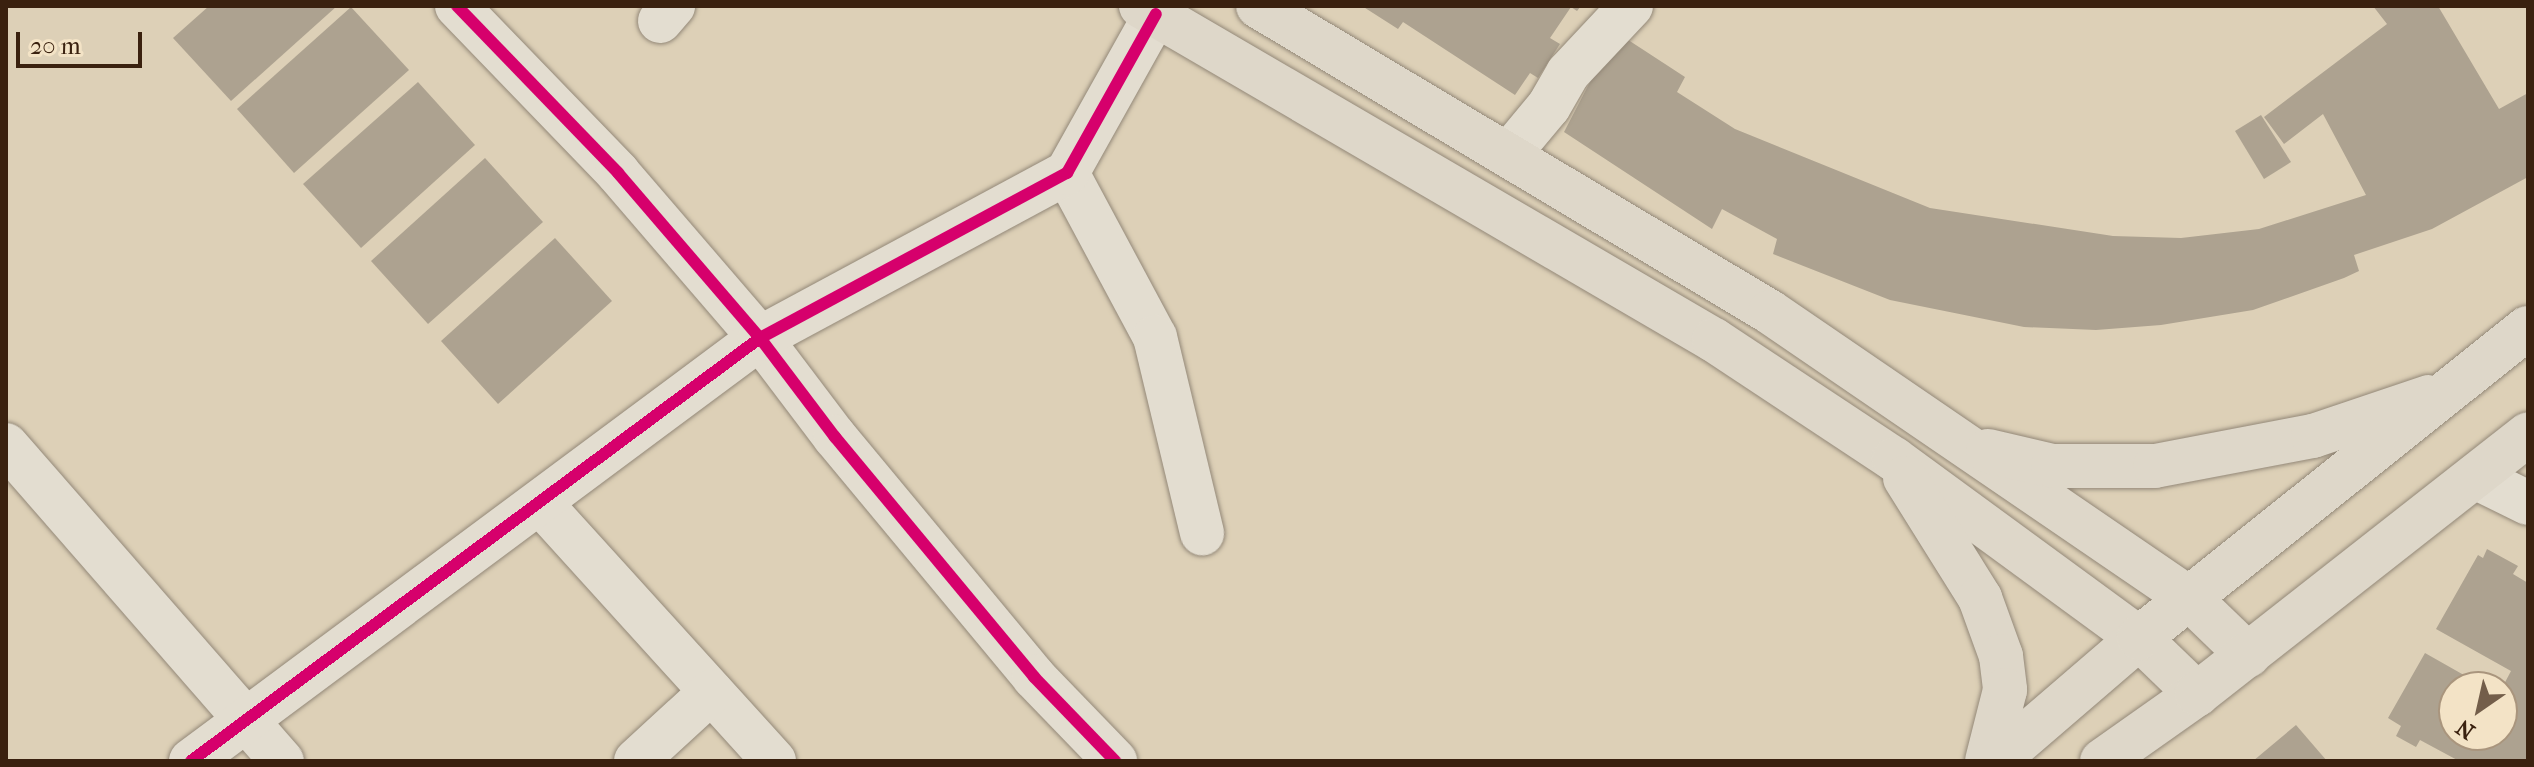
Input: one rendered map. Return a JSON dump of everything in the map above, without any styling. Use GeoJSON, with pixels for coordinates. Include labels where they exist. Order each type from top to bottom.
{"type":"FeatureCollection","features":[{"type":"Feature","properties":{"kind":"main road"},"geometry":{"type":"LineString","coordinates":[[1258,6],[1770,312],[2190,599],[2248,655]]}},
{"type":"Feature","properties":{"kind":"main road"},"geometry":{"type":"LineString","coordinates":[[1149,10],[1404,164],[1714,340],[1894,459],[2139,638],[2197,694]]}},
{"type":"Feature","properties":{"kind":"main road"},"geometry":{"type":"LineString","coordinates":[[1996,761],[2139,638],[2528,328]]}},
{"type":"Feature","properties":{"kind":"main road"},"geometry":{"type":"LineString","coordinates":[[1965,446],[2053,466],[2155,466],[2313,436],[2450,390]]}},
{"type":"Feature","properties":{"kind":"main road"},"geometry":{"type":"LineString","coordinates":[[2102,761],[2197,694],[2525,440]]}},
{"type":"Feature","properties":{"kind":"main road"},"geometry":{"type":"LineString","coordinates":[[1894,459],[1980,598],[2001,656],[2005,690],[1987,761]]}},
{"type":"Feature","properties":{"kind":"street"},"geometry":{"type":"LineString","coordinates":[[457,6],[618,173],[760,338],[835,437],[1034,677],[1115,761]]}},
{"type":"Feature","properties":{"kind":"street"},"geometry":{"type":"LineString","coordinates":[[1509,154],[1549,106],[1568,73],[1631,6]]}},
{"type":"Feature","properties":{"kind":"street"},"geometry":{"type":"LineString","coordinates":[[191,761],[541,504],[760,338],[1067,173],[1149,10]]}},
{"type":"Feature","properties":{"kind":"street"},"geometry":{"type":"LineString","coordinates":[[1067,173],[1155,337],[1202,533]]}},
{"type":"Feature","properties":{"kind":"street"},"geometry":{"type":"LineString","coordinates":[[6,445],[282,761]]}},
{"type":"Feature","properties":{"kind":"street"},"geometry":{"type":"LineString","coordinates":[[2475,477],[2528,503]]}},
{"type":"Feature","properties":{"kind":"street"},"geometry":{"type":"LineString","coordinates":[[541,504],[774,761]]}},
{"type":"Feature","properties":{"kind":"street"},"geometry":{"type":"LineString","coordinates":[[636,761],[711,692]]}},
{"type":"Feature","properties":{"kind":"building"},"geometry":{"type":"Polygon","coordinates":[[[209,6],[337,6],[231,101],[173,38],[209,6]]]}},
{"type":"Feature","properties":{"kind":"building"},"geometry":{"type":"Polygon","coordinates":[[[1362,6],[1581,6],[1577,11],[1571,7],[1550,38],[1560,44],[1538,78],[1530,73],[1515,95],[1403,22],[1398,29],[1362,6]]]}},
{"type":"Feature","properties":{"kind":"building"},"geometry":{"type":"Polygon","coordinates":[[[2373,6],[2438,6],[2499,109],[2528,93],[2528,177],[2432,229],[2354,255],[2359,271],[2344,278],[2253,310],[2161,325],[2096,330],[2024,327],[1890,300],[1773,254],[1777,239],[1722,209],[1712,229],[1564,132],[1616,32],[1685,77],[1677,92],[1735,129],[1930,208],[2113,236],[2181,238],[2259,229],[2366,195],[2323,114],[2284,144],[2264,117],[2387,24],[2373,6]]]}},
{"type":"Feature","properties":{"kind":"building"},"geometry":{"type":"Polygon","coordinates":[[[351,7],[409,70],[294,173],[237,109],[351,7]]]}},
{"type":"Feature","properties":{"kind":"building"},"geometry":{"type":"Polygon","coordinates":[[[418,82],[475,145],[361,248],[303,184],[418,82]]]}},
{"type":"Feature","properties":{"kind":"building"},"geometry":{"type":"Polygon","coordinates":[[[2261,115],[2291,162],[2264,179],[2235,131],[2261,115]]]}},
{"type":"Feature","properties":{"kind":"building"},"geometry":{"type":"Polygon","coordinates":[[[485,158],[543,222],[428,324],[371,261],[485,158]]]}},
{"type":"Feature","properties":{"kind":"building"},"geometry":{"type":"Polygon","coordinates":[[[555,238],[612,301],[498,404],[441,341],[555,238]]]}},
{"type":"Feature","properties":{"kind":"building"},"geometry":{"type":"Polygon","coordinates":[[[2487,549],[2518,566],[2513,574],[2528,583],[2528,761],[2459,761],[2440,751],[2518,751],[2518,671],[2511,671],[2436,629],[2478,555],[2483,558],[2487,549]]]}},
{"type":"Feature","properties":{"kind":"building"},"geometry":{"type":"Polygon","coordinates":[[[2425,653],[2457,671],[2438,671],[2438,750],[2420,740],[2416,747],[2396,736],[2401,726],[2388,718],[2425,653]]]}},
{"type":"Feature","properties":{"kind":"building"},"geometry":{"type":"Polygon","coordinates":[[[2296,725],[2327,761],[2253,761],[2296,725]]]}},
{"type":"Feature","properties":{"kind":"cycle path"},"geometry":{"type":"LineString","coordinates":[[457,6],[618,173],[760,338],[835,437],[1034,677],[1115,761]]}},
{"type":"Feature","properties":{"kind":"cycle path"},"geometry":{"type":"LineString","coordinates":[[191,761],[760,338],[1067,173],[1156,14]]}}]}
